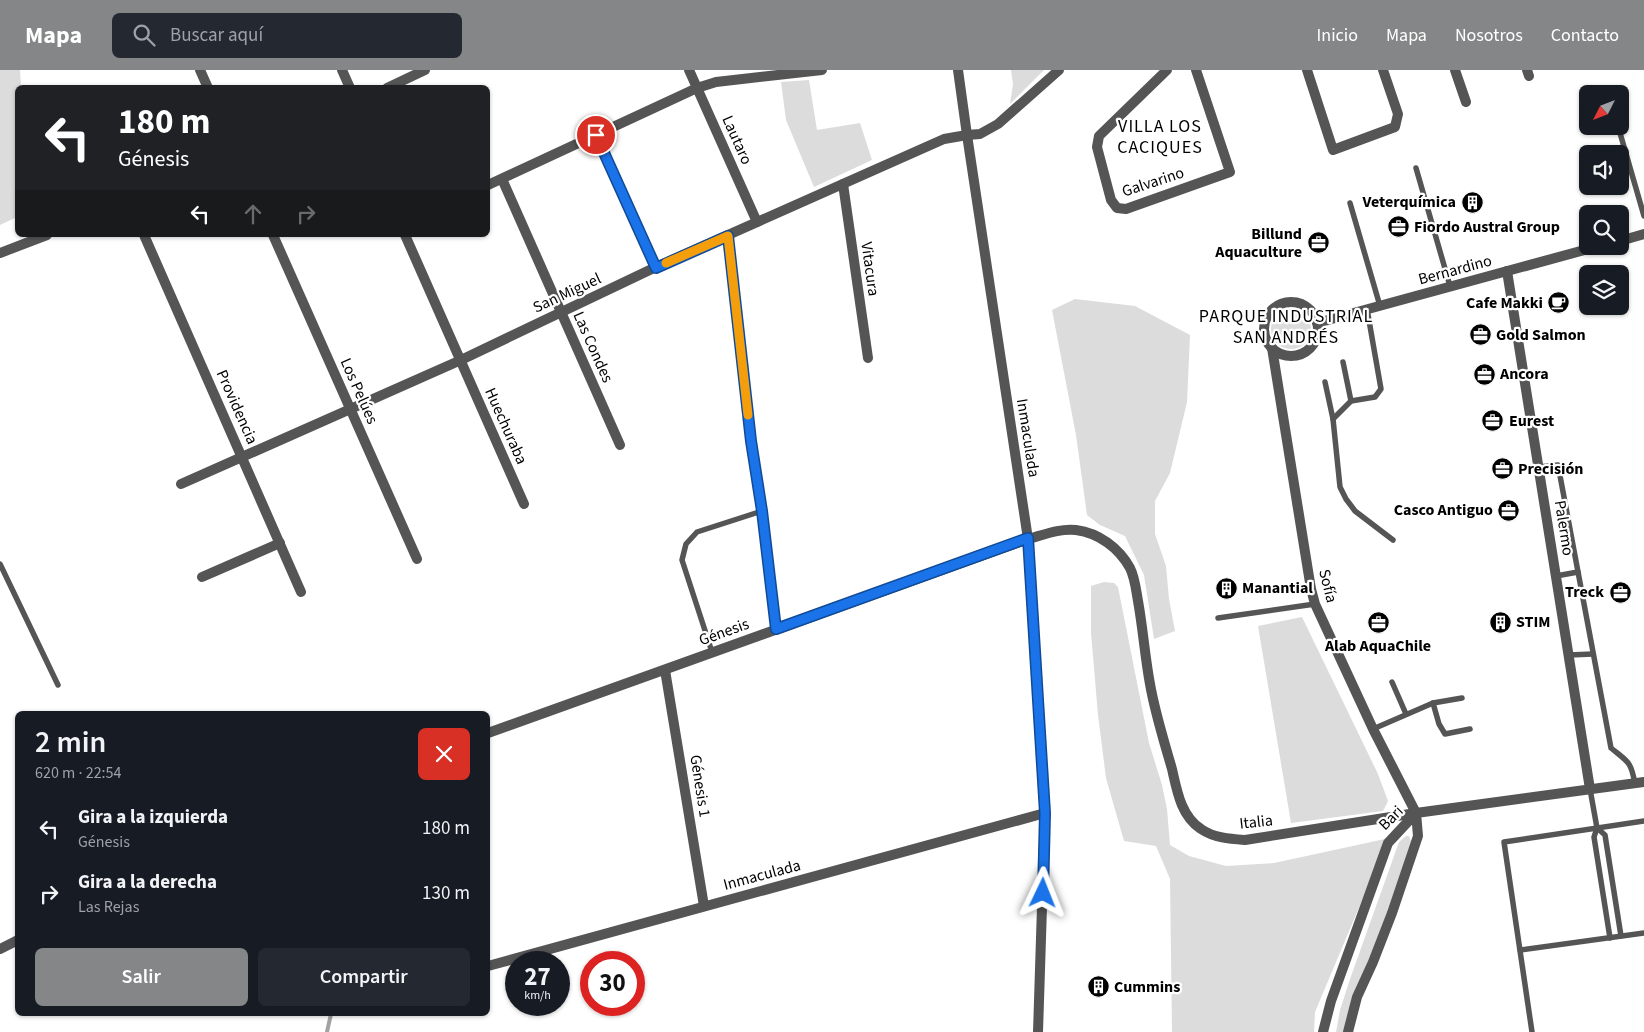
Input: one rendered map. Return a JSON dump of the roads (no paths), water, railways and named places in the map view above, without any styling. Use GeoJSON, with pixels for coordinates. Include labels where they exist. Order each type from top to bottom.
{"type":"FeatureCollection","features":[{"type":"Feature","properties":{"kind":"street"},"geometry":{"type":"LineString","coordinates":[[200,70],[207,85]]}},
{"type":"Feature","properties":{"kind":"street"},"geometry":{"type":"LineString","coordinates":[[342,70],[349,85]]}},
{"type":"Feature","properties":{"kind":"street"},"geometry":{"type":"LineString","coordinates":[[393,85],[425,70]]}},
{"type":"Feature","properties":{"kind":"street","name":"Lautaro"},"geometry":{"type":"LineString","coordinates":[[689,70],[757,222]]}},
{"type":"Feature","properties":{"kind":"street"},"geometry":{"type":"LineString","coordinates":[[490,184],[697,88],[716,82],[822,70]]}},
{"type":"Feature","properties":{"kind":"street","name":"Inmaculada"},"geometry":{"type":"LineString","coordinates":[[958,70],[1028,538],[1045,813],[1038,1032]]}},
{"type":"Feature","properties":{"kind":"street","name":"San Miguel"},"geometry":{"type":"LineString","coordinates":[[181,484],[461,360],[656,268],[944,139],[980,134],[998,124],[1059,70]]}},
{"type":"Feature","properties":{"kind":"street","name":"Galvarino"},"geometry":{"type":"LineString","coordinates":[[1167,70],[1099,136],[1097,141],[1096,147],[1111,200],[1117,208],[1126,210],[1230,172],[1196,70]]}},
{"type":"Feature","properties":{"kind":"street"},"geometry":{"type":"LineString","coordinates":[[1307,70],[1333,150],[1395,127],[1398,114],[1383,70]]}},
{"type":"Feature","properties":{"kind":"street"},"geometry":{"type":"LineString","coordinates":[[1455,70],[1466,102]]}},
{"type":"Feature","properties":{"kind":"street"},"geometry":{"type":"LineString","coordinates":[[596,135],[656,268]]}},
{"type":"Feature","properties":{"kind":"street","name":"Las Condes"},"geometry":{"type":"LineString","coordinates":[[502,179],[620,445]]}},
{"type":"Feature","properties":{"kind":"street","name":"Vitacura"},"geometry":{"type":"LineString","coordinates":[[843,184],[868,358]]}},
{"type":"Feature","properties":{"kind":"street"},"geometry":{"type":"LineString","coordinates":[[1629,238],[1644,234]]}},
{"type":"Feature","properties":{"kind":"street"},"geometry":{"type":"LineString","coordinates":[[728,236],[751,441],[762,511],[776,629]]}},
{"type":"Feature","properties":{"kind":"street"},"geometry":{"type":"LineString","coordinates":[[0,253],[42,237]]}},
{"type":"Feature","properties":{"kind":"street","name":"Providencia"},"geometry":{"type":"LineString","coordinates":[[145,237],[301,592]]}},
{"type":"Feature","properties":{"kind":"street","name":"Los Pelúes"},"geometry":{"type":"LineString","coordinates":[[274,237],[417,559]]}},
{"type":"Feature","properties":{"kind":"street","name":"Huechuraba"},"geometry":{"type":"LineString","coordinates":[[406,237],[524,504]]}},
{"type":"Feature","properties":{"kind":"street","name":"Bernardino"},"geometry":{"type":"LineString","coordinates":[[1318,323],[1579,251]]}},
{"type":"Feature","properties":{"kind":"street","name":"Palermo"},"geometry":{"type":"LineString","coordinates":[[1507,271],[1590,789]]}},
{"type":"Feature","properties":{"kind":"street"},"geometry":{"type":"LineString","coordinates":[[1291,302],[1308,308],[1318,323],[1316,340],[1311,348],[1296,356],[1287,356],[1272,348],[1264,332],[1268,315],[1274,308],[1291,302]]}},
{"type":"Feature","properties":{"kind":"street","name":"Sofía"},"geometry":{"type":"LineString","coordinates":[[1272,348],[1315,604],[1373,729],[1416,813]]}},
{"type":"Feature","properties":{"kind":"street","name":"Italia"},"geometry":{"type":"LineString","coordinates":[[1028,538],[1067,529],[1089,533],[1111,544],[1130,569],[1143,628],[1150,684],[1180,802],[1190,818],[1202,830],[1228,839],[1245,840],[1416,813],[1640,783]]}},
{"type":"Feature","properties":{"kind":"street","name":"Génesis"},"geometry":{"type":"LineString","coordinates":[[490,732],[1028,538]]}},
{"type":"Feature","properties":{"kind":"street"},"geometry":{"type":"LineString","coordinates":[[202,577],[280,543]]}},
{"type":"Feature","properties":{"kind":"street","name":"Génesis 1"},"geometry":{"type":"LineString","coordinates":[[665,670],[704,906]]}},
{"type":"Feature","properties":{"kind":"street","name":"Inmaculada"},"geometry":{"type":"LineString","coordinates":[[490,965],[1045,813]]}},
{"type":"Feature","properties":{"kind":"street","name":"Bari"},"geometry":{"type":"LineString","coordinates":[[1323,1032],[1331,1001],[1388,842],[1416,813]]}},
{"type":"Feature","properties":{"kind":"street","name":"Bari"},"geometry":{"type":"LineString","coordinates":[[1348,1032],[1357,997],[1392,913],[1418,836],[1416,813]]}},
{"type":"Feature","properties":{"kind":"street"},"geometry":{"type":"LineString","coordinates":[[0,948],[15,941]]}},
{"type":"Feature","properties":{"kind":"lane"},"geometry":{"type":"LineString","coordinates":[[1621,135],[1644,216]]}},
{"type":"Feature","properties":{"kind":"lane"},"geometry":{"type":"LineString","coordinates":[[1416,168],[1450,286]]}},
{"type":"Feature","properties":{"kind":"lane"},"geometry":{"type":"LineString","coordinates":[[1350,203],[1380,306]]}},
{"type":"Feature","properties":{"kind":"lane"},"geometry":{"type":"LineString","coordinates":[[1333,419],[1351,401],[1375,397],[1381,389],[1367,309]]}},
{"type":"Feature","properties":{"kind":"lane"},"geometry":{"type":"LineString","coordinates":[[1343,362],[1351,401]]}},
{"type":"Feature","properties":{"kind":"lane"},"geometry":{"type":"LineString","coordinates":[[1325,382],[1333,419],[1340,487],[1346,499],[1361,516],[1393,540]]}},
{"type":"Feature","properties":{"kind":"lane"},"geometry":{"type":"LineString","coordinates":[[1539,467],[1558,465],[1611,748],[1628,761],[1640,783]]}},
{"type":"Feature","properties":{"kind":"lane"},"geometry":{"type":"LineString","coordinates":[[712,652],[682,560],[686,544],[697,532],[762,511]]}},
{"type":"Feature","properties":{"kind":"lane"},"geometry":{"type":"LineString","coordinates":[[0,564],[58,685]]}},
{"type":"Feature","properties":{"kind":"lane"},"geometry":{"type":"LineString","coordinates":[[1556,576],[1578,572]]}},
{"type":"Feature","properties":{"kind":"lane"},"geometry":{"type":"LineString","coordinates":[[1218,618],[1315,604]]}},
{"type":"Feature","properties":{"kind":"lane"},"geometry":{"type":"LineString","coordinates":[[1569,655],[1593,654]]}},
{"type":"Feature","properties":{"kind":"lane"},"geometry":{"type":"LineString","coordinates":[[1392,682],[1406,714]]}},
{"type":"Feature","properties":{"kind":"lane"},"geometry":{"type":"LineString","coordinates":[[1373,729],[1433,703],[1462,698]]}},
{"type":"Feature","properties":{"kind":"lane"},"geometry":{"type":"LineString","coordinates":[[1433,703],[1439,724],[1446,734],[1470,729]]}},
{"type":"Feature","properties":{"kind":"lane"},"geometry":{"type":"LineString","coordinates":[[1590,789],[1597,828],[1594,837],[1610,938]]}},
{"type":"Feature","properties":{"kind":"lane"},"geometry":{"type":"LineString","coordinates":[[1532,1032],[1504,842],[1644,821]]}},
{"type":"Feature","properties":{"kind":"lane"},"geometry":{"type":"LineString","coordinates":[[1597,828],[1605,835],[1621,936]]}},
{"type":"Feature","properties":{"kind":"lane"},"geometry":{"type":"LineString","coordinates":[[1520,950],[1644,933]]}},
{"type":"Feature","properties":{"kind":"waterway"},"geometry":{"type":"LineString","coordinates":[[327,1032],[331,1016]]}},
{"type":"Feature","properties":{"kind":"place","name":"Veterquímica"},"geometry":{"type":"Point","coordinates":[1472,202]}},
{"type":"Feature","properties":{"kind":"place","name":"Fiordo Austral Group"},"geometry":{"type":"Point","coordinates":[1398,227]}},
{"type":"Feature","properties":{"kind":"place","name":"Billund Aquaculture"},"geometry":{"type":"Point","coordinates":[1318,243]}},
{"type":"Feature","properties":{"kind":"place","name":"Cafe Makki"},"geometry":{"type":"Point","coordinates":[1559,303]}},
{"type":"Feature","properties":{"kind":"place","name":"Gold Salmon"},"geometry":{"type":"Point","coordinates":[1480,335]}},
{"type":"Feature","properties":{"kind":"place","name":"Ancora"},"geometry":{"type":"Point","coordinates":[1484,374]}},
{"type":"Feature","properties":{"kind":"place","name":"Eurest"},"geometry":{"type":"Point","coordinates":[1493,421]}},
{"type":"Feature","properties":{"kind":"place","name":"Precisión"},"geometry":{"type":"Point","coordinates":[1502,469]}},
{"type":"Feature","properties":{"kind":"place","name":"Casco Antiguo"},"geometry":{"type":"Point","coordinates":[1509,510]}},
{"type":"Feature","properties":{"kind":"place","name":"Manantial"},"geometry":{"type":"Point","coordinates":[1226,588]}},
{"type":"Feature","properties":{"kind":"place","name":"Treck"},"geometry":{"type":"Point","coordinates":[1620,592]}},
{"type":"Feature","properties":{"kind":"place","name":"Alab AquaChile"},"geometry":{"type":"Point","coordinates":[1378,622]}},
{"type":"Feature","properties":{"kind":"place","name":"STIM"},"geometry":{"type":"Point","coordinates":[1500,622]}},
{"type":"Feature","properties":{"kind":"place","name":"Cummins"},"geometry":{"type":"Point","coordinates":[1098,987]}},
{"type":"Feature","properties":{"kind":"district","name":"VILLA LOS CACIQUES"},"geometry":{"type":"Point","coordinates":[1160,136]}},
{"type":"Feature","properties":{"kind":"district","name":"PARQUE INDUSTRIAL SAN ANDRÉS"},"geometry":{"type":"Point","coordinates":[1286,326]}}]}
